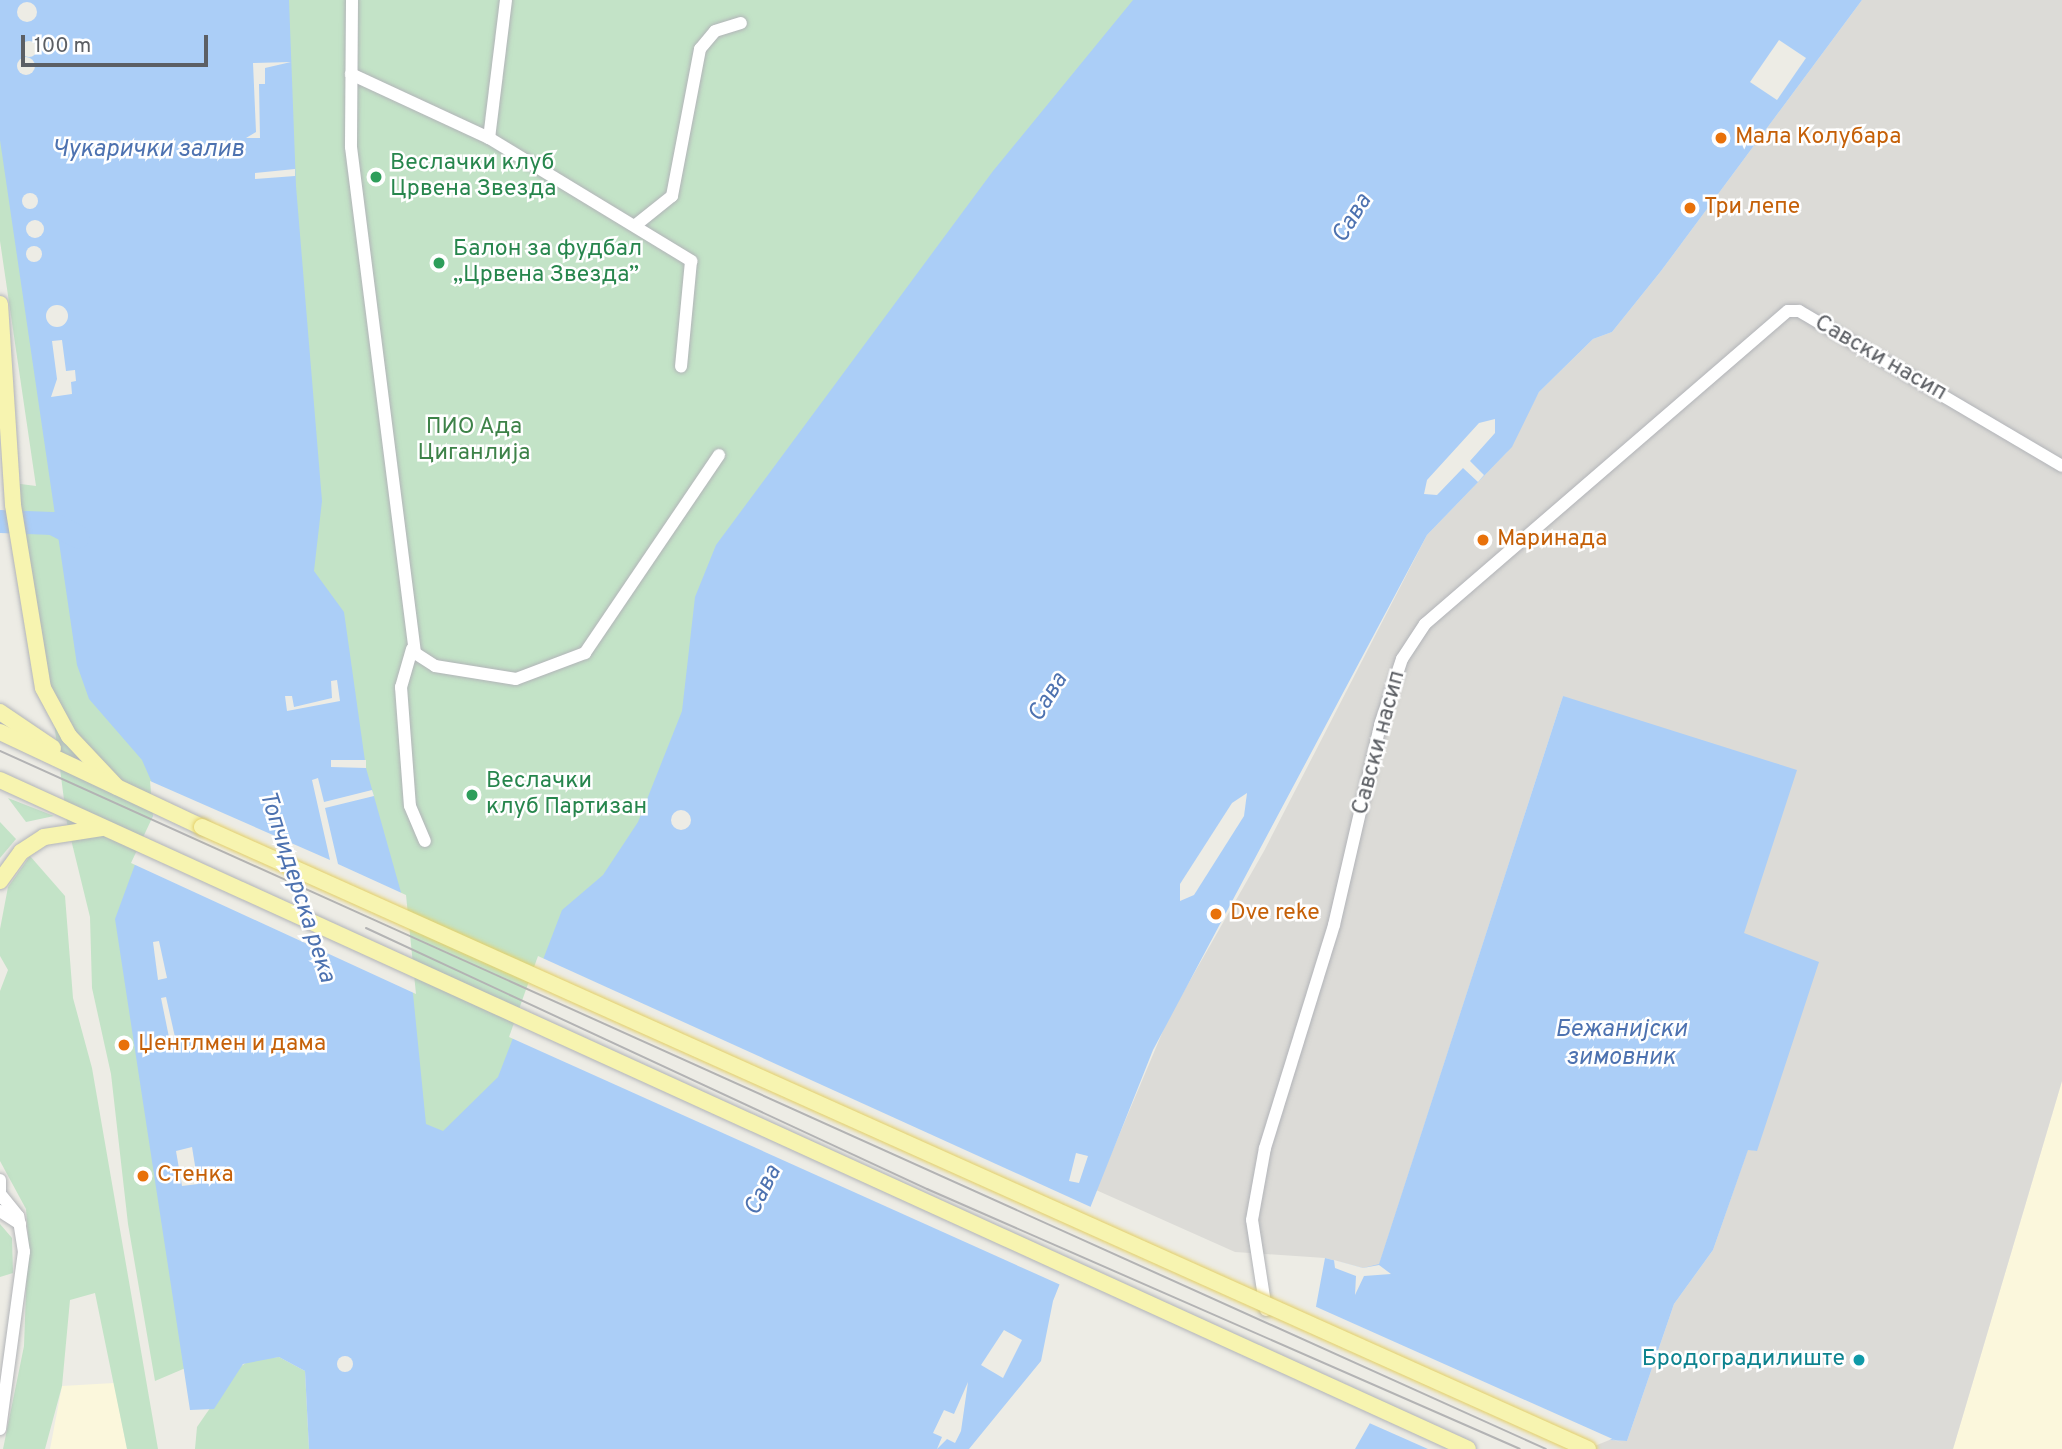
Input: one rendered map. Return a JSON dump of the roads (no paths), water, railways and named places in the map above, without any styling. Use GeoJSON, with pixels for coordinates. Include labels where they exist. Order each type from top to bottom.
{"type":"FeatureCollection","features":[{"type":"Feature","properties":{"kind":"main road"},"geometry":{"type":"LineString","coordinates":[[0,304],[16,530],[43,688],[69,736],[117,787]]}},
{"type":"Feature","properties":{"kind":"main road"},"geometry":{"type":"LineString","coordinates":[[0,712],[74,766]]}},
{"type":"Feature","properties":{"kind":"main road"},"geometry":{"type":"LineString","coordinates":[[0,732],[1588,1449]]}},
{"type":"Feature","properties":{"kind":"main road"},"geometry":{"type":"LineString","coordinates":[[0,780],[1468,1449]]}},
{"type":"Feature","properties":{"kind":"main road"},"geometry":{"type":"LineString","coordinates":[[0,790],[23,790]]}},
{"type":"Feature","properties":{"kind":"main road"},"geometry":{"type":"LineString","coordinates":[[0,881],[21,852],[44,837],[105,828]]}},
{"type":"Feature","properties":{"kind":"street"},"geometry":{"type":"LineString","coordinates":[[352,0],[351,147],[412,649],[401,687],[410,806],[425,841]]}},
{"type":"Feature","properties":{"kind":"street"},"geometry":{"type":"LineString","coordinates":[[489,138],[506,0]]}},
{"type":"Feature","properties":{"kind":"street"},"geometry":{"type":"LineString","coordinates":[[637,224],[671,196],[700,49],[715,32],[741,23]]}},
{"type":"Feature","properties":{"kind":"street"},"geometry":{"type":"LineString","coordinates":[[351,74],[489,138],[637,224],[691,261],[681,367]]}},
{"type":"Feature","properties":{"kind":"street","name":"Савски насип"},"geometry":{"type":"LineString","coordinates":[[1267,1313],[1252,1220],[1265,1148],[1334,925],[1380,725],[1402,659],[1425,624],[1788,311],[1798,311],[2062,466]]}},
{"type":"Feature","properties":{"kind":"street"},"geometry":{"type":"LineString","coordinates":[[412,649],[435,666],[516,679],[585,653],[719,455]]}},
{"type":"Feature","properties":{"kind":"street"},"geometry":{"type":"LineString","coordinates":[[0,1180],[1,1196],[21,1224],[19,1323],[0,1429]]}},
{"type":"Feature","properties":{"kind":"street"},"geometry":{"type":"LineString","coordinates":[[0,1211],[21,1224]]}},
{"type":"Feature","properties":{"kind":"water"},"geometry":{"type":"Polygon","coordinates":[[[0,0],[289,0],[296,186],[322,501],[314,571],[344,612],[366,768],[404,903],[426,1124],[443,1131],[498,1077],[562,910],[603,875],[638,822],[682,711],[695,597],[716,545],[993,171],[1133,0],[1862,0],[1661,271],[1612,332],[1593,339],[1539,392],[1512,447],[1427,535],[1153,1050],[1053,1301],[1041,1361],[969,1449],[309,1449],[305,1371],[279,1357],[243,1364],[214,1409],[190,1410],[115,919],[159,799],[142,760],[89,699],[77,665],[0,140],[0,0]]]}},
{"type":"Feature","properties":{"kind":"water","name":"Бежанијски зимовник"},"geometry":{"type":"Polygon","coordinates":[[[1563,696],[1797,770],[1744,933],[1819,962],[1757,1151],[1748,1150],[1713,1250],[1674,1304],[1627,1441],[1589,1439],[1584,1449],[1355,1449],[1378,1409],[1387,1368],[1314,1317],[1325,1258],[1363,1268],[1379,1264],[1563,696]]]}},
{"type":"Feature","properties":{"kind":"waterway","name":"Топчидерска река"},"geometry":{"type":"LineString","coordinates":[[0,521],[52,523],[78,536]]}},
{"type":"Feature","properties":{"kind":"tram line"},"geometry":{"type":"LineString","coordinates":[[0,751],[1546,1449]]}},
{"type":"Feature","properties":{"kind":"tram line"},"geometry":{"type":"LineString","coordinates":[[366,928],[927,1189],[1520,1449]]}},
{"type":"Feature","properties":{"kind":"place","name":"Мала Колубара"},"geometry":{"type":"Point","coordinates":[1721,138]}},
{"type":"Feature","properties":{"kind":"place","name":"Веслачки клуб Црвена Звезда"},"geometry":{"type":"Point","coordinates":[376,177]}},
{"type":"Feature","properties":{"kind":"place","name":"Три лепе"},"geometry":{"type":"Point","coordinates":[1690,208]}},
{"type":"Feature","properties":{"kind":"place","name":"Балон за фудбал „Црвена Звезда”"},"geometry":{"type":"Point","coordinates":[439,263]}},
{"type":"Feature","properties":{"kind":"place","name":"Маринада"},"geometry":{"type":"Point","coordinates":[1483,540]}},
{"type":"Feature","properties":{"kind":"place","name":"Веслачки клуб Партизан"},"geometry":{"type":"Point","coordinates":[472,795]}},
{"type":"Feature","properties":{"kind":"place","name":"Dve reke"},"geometry":{"type":"Point","coordinates":[1216,914]}},
{"type":"Feature","properties":{"kind":"place","name":"Џентлмен и дама"},"geometry":{"type":"Point","coordinates":[124,1045]}},
{"type":"Feature","properties":{"kind":"place","name":"Стенка"},"geometry":{"type":"Point","coordinates":[143,1176]}},
{"type":"Feature","properties":{"kind":"place","name":"Бродоградилиште"},"geometry":{"type":"Point","coordinates":[1859,1360]}},
{"type":"Feature","properties":{"kind":"water label","name":"Чукарички залив"},"geometry":{"type":"Point","coordinates":[148,151]}},
{"type":"Feature","properties":{"kind":"water label","name":"Сава"},"geometry":{"type":"Point","coordinates":[1353,219]}},
{"type":"Feature","properties":{"kind":"water label","name":"Сава"},"geometry":{"type":"Point","coordinates":[1049,698]}},
{"type":"Feature","properties":{"kind":"water label","name":"Сава"},"geometry":{"type":"Point","coordinates":[764,1191]}},
{"type":"Feature","properties":{"kind":"park label","name":"ПИО Ада Циганлија"},"geometry":{"type":"Point","coordinates":[474,441]}}]}
